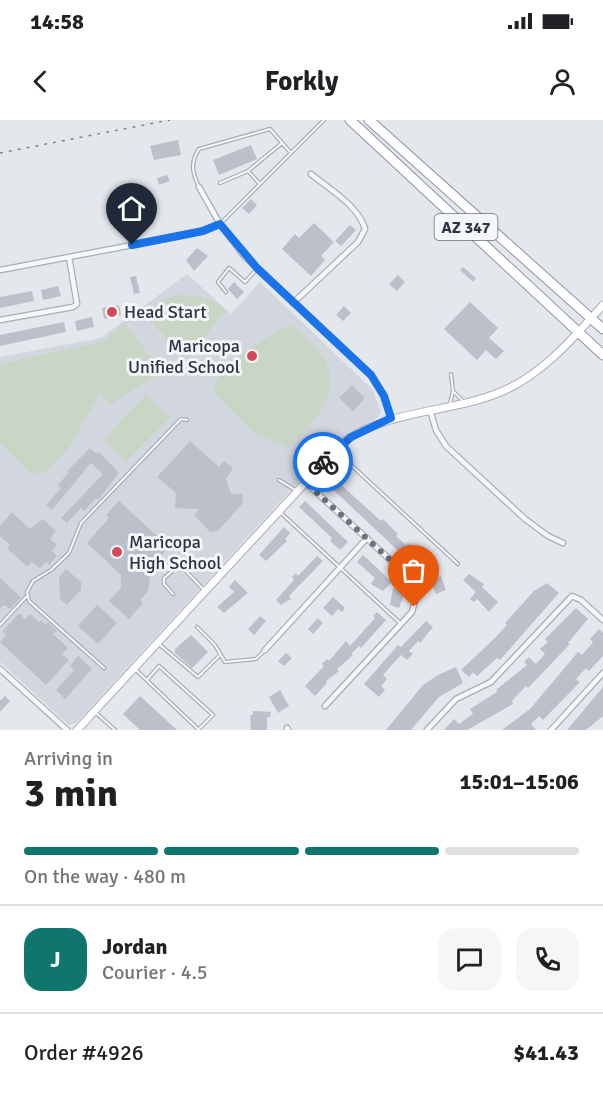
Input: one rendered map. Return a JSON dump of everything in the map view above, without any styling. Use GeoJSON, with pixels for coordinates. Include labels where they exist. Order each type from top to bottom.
{"type":"FeatureCollection","features":[{"type":"Feature","properties":{"kind":"highway","name":"AZ 347"},"geometry":{"type":"LineString","coordinates":[[369,120],[603,329]]}},
{"type":"Feature","properties":{"kind":"highway","name":"AZ 347"},"geometry":{"type":"LineString","coordinates":[[352,121],[603,355]]}},
{"type":"Feature","properties":{"kind":"street"},"geometry":{"type":"LineString","coordinates":[[293,303],[358,242],[365,229],[363,221],[351,207],[310,174]]}},
{"type":"Feature","properties":{"kind":"street"},"geometry":{"type":"LineString","coordinates":[[199,187],[220,224],[257,268],[371,375],[384,396],[391,418]]}},
{"type":"Feature","properties":{"kind":"street"},"geometry":{"type":"LineString","coordinates":[[0,270],[191,234],[220,224]]}},
{"type":"Feature","properties":{"kind":"street"},"geometry":{"type":"LineString","coordinates":[[0,320],[77,304],[79,300],[69,256]]}},
{"type":"Feature","properties":{"kind":"street"},"geometry":{"type":"LineString","coordinates":[[77,730],[334,450],[360,432],[391,418],[465,403],[502,392],[524,381],[545,365],[603,305]]}},
{"type":"Feature","properties":{"kind":"street"},"geometry":{"type":"LineString","coordinates":[[430,410],[436,430],[446,446],[525,519],[548,536],[563,543]]}},
{"type":"Feature","properties":{"kind":"street"},"geometry":{"type":"LineString","coordinates":[[305,482],[409,577],[417,593],[414,607],[325,706]]}},
{"type":"Feature","properties":{"kind":"street"},"geometry":{"type":"LineString","coordinates":[[265,650],[367,538]]}},
{"type":"Feature","properties":{"kind":"street"},"geometry":{"type":"LineString","coordinates":[[427,730],[456,699],[491,682],[572,596],[581,600],[603,620]]}},
{"type":"Feature","properties":{"kind":"street"},"geometry":{"type":"LineString","coordinates":[[0,669],[67,730]]}},
{"type":"Feature","properties":{"kind":"street"},"geometry":{"type":"LineString","coordinates":[[552,730],[603,673]]}},
{"type":"Feature","properties":{"kind":"lane"},"geometry":{"type":"LineString","coordinates":[[220,224],[324,120]]}},
{"type":"Feature","properties":{"kind":"lane"},"geometry":{"type":"LineString","coordinates":[[199,187],[192,170],[192,159],[199,149],[270,129],[291,153]]}},
{"type":"Feature","properties":{"kind":"lane"},"geometry":{"type":"LineString","coordinates":[[220,183],[248,171],[282,143]]}},
{"type":"Feature","properties":{"kind":"lane"},"geometry":{"type":"LineString","coordinates":[[248,171],[260,184]]}},
{"type":"Feature","properties":{"kind":"lane"},"geometry":{"type":"LineString","coordinates":[[226,292],[218,282],[229,268],[244,282],[257,268]]}},
{"type":"Feature","properties":{"kind":"lane"},"geometry":{"type":"LineString","coordinates":[[449,406],[453,391],[451,374]]}},
{"type":"Feature","properties":{"kind":"lane"},"geometry":{"type":"LineString","coordinates":[[453,391],[465,403]]}},
{"type":"Feature","properties":{"kind":"lane"},"geometry":{"type":"LineString","coordinates":[[0,625],[28,595],[33,581],[51,570],[69,553],[81,523],[181,419],[187,420]]}},
{"type":"Feature","properties":{"kind":"lane"},"geometry":{"type":"LineString","coordinates":[[334,450],[458,564]]}},
{"type":"Feature","properties":{"kind":"lane"},"geometry":{"type":"LineString","coordinates":[[279,480],[297,491]]}},
{"type":"Feature","properties":{"kind":"lane"},"geometry":{"type":"LineString","coordinates":[[279,511],[400,624]]}},
{"type":"Feature","properties":{"kind":"lane"},"geometry":{"type":"LineString","coordinates":[[173,594],[164,584],[164,578],[175,568],[185,570],[205,591]]}},
{"type":"Feature","properties":{"kind":"lane"},"geometry":{"type":"LineString","coordinates":[[28,595],[29,601],[104,668]]}},
{"type":"Feature","properties":{"kind":"lane"},"geometry":{"type":"LineString","coordinates":[[196,627],[215,645],[225,662],[256,659],[265,650]]}},
{"type":"Feature","properties":{"kind":"lane"},"geometry":{"type":"LineString","coordinates":[[158,642],[198,677],[220,655]]}},
{"type":"Feature","properties":{"kind":"lane"},"geometry":{"type":"LineString","coordinates":[[134,668],[200,729],[213,715],[159,666],[147,680]]}},
{"type":"Feature","properties":{"kind":"lane"},"geometry":{"type":"LineString","coordinates":[[94,711],[115,730]]}},
{"type":"Feature","properties":{"kind":"shaded area","name":"Maricopa High School"},"geometry":{"type":"Polygon","coordinates":[[[187,274],[231,314],[260,282],[372,389],[381,412],[377,418],[334,443],[76,723],[69,725],[0,662],[0,357],[101,338],[187,274]]]}},
{"type":"Feature","properties":{"kind":"green space"},"geometry":{"type":"Polygon","coordinates":[[[178,295],[204,298],[226,310],[188,357],[183,356],[144,315],[161,300],[178,295]]]}},
{"type":"Feature","properties":{"kind":"green space"},"geometry":{"type":"Polygon","coordinates":[[[124,323],[160,368],[159,374],[110,405],[100,393],[70,446],[45,473],[31,473],[0,442],[0,364],[102,342],[124,323]]]}},
{"type":"Feature","properties":{"kind":"green space"},"geometry":{"type":"Polygon","coordinates":[[[291,324],[323,357],[330,376],[329,388],[321,410],[288,448],[253,432],[213,392],[223,371],[244,352],[291,324]]]}},
{"type":"Feature","properties":{"kind":"green space"},"geometry":{"type":"Polygon","coordinates":[[[146,395],[171,417],[126,462],[103,440],[146,395]]]}},
{"type":"Feature","properties":{"kind":"building"},"geometry":{"type":"Polygon","coordinates":[[[178,140],[181,155],[154,160],[150,146],[178,140]]]}},
{"type":"Feature","properties":{"kind":"building"},"geometry":{"type":"Polygon","coordinates":[[[251,145],[257,159],[219,175],[213,160],[251,145]]]}},
{"type":"Feature","properties":{"kind":"building"},"geometry":{"type":"Polygon","coordinates":[[[167,175],[170,181],[159,185],[157,178],[167,175]]]}},
{"type":"Feature","properties":{"kind":"building"},"geometry":{"type":"Polygon","coordinates":[[[251,199],[257,205],[249,214],[242,208],[251,199]]]}},
{"type":"Feature","properties":{"kind":"building"},"geometry":{"type":"Polygon","coordinates":[[[314,223],[334,242],[321,256],[325,260],[311,276],[282,249],[295,234],[299,238],[314,223]]]}},
{"type":"Feature","properties":{"kind":"building"},"geometry":{"type":"Polygon","coordinates":[[[350,225],[356,230],[341,246],[335,241],[350,225]]]}},
{"type":"Feature","properties":{"kind":"building"},"geometry":{"type":"Polygon","coordinates":[[[197,248],[208,256],[194,271],[186,260],[197,248]]]}},
{"type":"Feature","properties":{"kind":"building"},"geometry":{"type":"Polygon","coordinates":[[[463,267],[476,278],[473,282],[460,270],[463,267]]]}},
{"type":"Feature","properties":{"kind":"building"},"geometry":{"type":"Polygon","coordinates":[[[398,275],[405,282],[397,291],[389,284],[398,275]]]}},
{"type":"Feature","properties":{"kind":"building"},"geometry":{"type":"Polygon","coordinates":[[[136,276],[140,293],[134,294],[130,277],[136,276]]]}},
{"type":"Feature","properties":{"kind":"building"},"geometry":{"type":"Polygon","coordinates":[[[234,282],[244,292],[237,299],[228,289],[234,282]]]}},
{"type":"Feature","properties":{"kind":"building"},"geometry":{"type":"Polygon","coordinates":[[[58,286],[61,296],[43,300],[41,290],[58,286]]]}},
{"type":"Feature","properties":{"kind":"building"},"geometry":{"type":"Polygon","coordinates":[[[32,291],[34,301],[0,308],[0,297],[32,291]]]}},
{"type":"Feature","properties":{"kind":"building"},"geometry":{"type":"Polygon","coordinates":[[[470,302],[498,328],[489,338],[504,351],[496,359],[486,350],[477,360],[444,329],[470,302]]]}},
{"type":"Feature","properties":{"kind":"building","name":"Head Start"},"geometry":{"type":"Polygon","coordinates":[[[119,305],[121,315],[104,319],[102,308],[119,305]]]}},
{"type":"Feature","properties":{"kind":"building"},"geometry":{"type":"Polygon","coordinates":[[[344,306],[351,313],[343,321],[336,315],[344,306]]]}},
{"type":"Feature","properties":{"kind":"building"},"geometry":{"type":"Polygon","coordinates":[[[92,317],[94,327],[77,331],[75,321],[92,317]]]}},
{"type":"Feature","properties":{"kind":"building"},"geometry":{"type":"Polygon","coordinates":[[[64,322],[66,332],[0,346],[0,335],[64,322]]]}},
{"type":"Feature","properties":{"kind":"building"},"geometry":{"type":"Polygon","coordinates":[[[352,385],[365,398],[353,411],[339,398],[352,385]]]}},
{"type":"Feature","properties":{"kind":"building"},"geometry":{"type":"Polygon","coordinates":[[[190,441],[219,467],[224,461],[233,468],[226,479],[231,494],[243,494],[242,504],[218,531],[210,532],[194,515],[199,509],[175,508],[176,493],[157,477],[190,441]]]}},
{"type":"Feature","properties":{"kind":"building"},"geometry":{"type":"Polygon","coordinates":[[[90,448],[97,454],[99,452],[119,473],[98,500],[96,498],[84,511],[81,508],[67,523],[61,518],[103,474],[91,463],[52,510],[46,505],[61,488],[58,485],[69,472],[67,471],[90,448]]]}},
{"type":"Feature","properties":{"kind":"building"},"geometry":{"type":"Polygon","coordinates":[[[328,473],[381,521],[383,519],[398,534],[396,536],[406,545],[408,543],[414,548],[412,550],[432,566],[434,570],[427,578],[322,479],[328,473]]]}},
{"type":"Feature","properties":{"kind":"building"},"geometry":{"type":"Polygon","coordinates":[[[119,501],[169,547],[146,573],[150,577],[148,591],[140,600],[143,603],[129,619],[109,601],[121,588],[121,575],[87,543],[109,518],[106,515],[119,501]]]}},
{"type":"Feature","properties":{"kind":"building"},"geometry":{"type":"Polygon","coordinates":[[[305,501],[348,542],[340,550],[330,541],[332,538],[299,507],[305,501]]]}},
{"type":"Feature","properties":{"kind":"building"},"geometry":{"type":"Polygon","coordinates":[[[12,512],[30,529],[43,519],[56,531],[50,539],[57,545],[52,551],[57,556],[49,565],[46,562],[40,568],[32,562],[27,567],[7,548],[10,545],[0,536],[0,526],[12,512]]]}},
{"type":"Feature","properties":{"kind":"building"},"geometry":{"type":"Polygon","coordinates":[[[284,527],[290,533],[285,539],[287,541],[266,561],[259,555],[284,527]]]}},
{"type":"Feature","properties":{"kind":"building"},"geometry":{"type":"Polygon","coordinates":[[[363,555],[392,582],[383,591],[371,584],[375,578],[357,562],[363,555]]]}},
{"type":"Feature","properties":{"kind":"building"},"geometry":{"type":"Polygon","coordinates":[[[317,556],[323,561],[289,596],[291,599],[281,605],[276,600],[294,580],[292,577],[296,573],[298,576],[317,556]]]}},
{"type":"Feature","properties":{"kind":"building"},"geometry":{"type":"Polygon","coordinates":[[[66,569],[81,582],[81,590],[67,605],[60,599],[59,577],[66,569]]]}},
{"type":"Feature","properties":{"kind":"building"},"geometry":{"type":"Polygon","coordinates":[[[469,574],[484,584],[482,587],[498,602],[489,612],[477,599],[474,602],[470,599],[476,592],[463,580],[469,574]]]}},
{"type":"Feature","properties":{"kind":"building"},"geometry":{"type":"Polygon","coordinates":[[[441,576],[446,590],[436,594],[430,581],[441,576]]]}},
{"type":"Feature","properties":{"kind":"building"},"geometry":{"type":"Polygon","coordinates":[[[0,578],[21,597],[10,609],[4,605],[0,609],[0,578]]]}},
{"type":"Feature","properties":{"kind":"building"},"geometry":{"type":"Polygon","coordinates":[[[235,580],[248,593],[224,613],[217,607],[234,592],[229,587],[235,580]]]}},
{"type":"Feature","properties":{"kind":"building"},"geometry":{"type":"Polygon","coordinates":[[[547,583],[559,593],[500,660],[497,658],[477,676],[473,672],[469,677],[461,670],[495,638],[507,625],[505,623],[534,591],[547,583]]]}},
{"type":"Feature","properties":{"kind":"building"},"geometry":{"type":"Polygon","coordinates":[[[393,588],[405,592],[399,608],[390,605],[393,588]]]}},
{"type":"Feature","properties":{"kind":"building"},"geometry":{"type":"Polygon","coordinates":[[[333,597],[345,608],[342,612],[338,609],[332,616],[323,608],[333,597]]]}},
{"type":"Feature","properties":{"kind":"building"},"geometry":{"type":"Polygon","coordinates":[[[97,605],[117,623],[98,644],[78,626],[97,605]]]}},
{"type":"Feature","properties":{"kind":"building"},"geometry":{"type":"Polygon","coordinates":[[[576,608],[588,619],[568,643],[570,644],[528,688],[526,686],[512,701],[513,704],[467,730],[444,730],[454,719],[459,724],[473,714],[470,709],[497,692],[496,690],[527,665],[524,662],[529,657],[536,664],[545,654],[540,649],[548,642],[545,639],[576,608]]]}},
{"type":"Feature","properties":{"kind":"building"},"geometry":{"type":"Polygon","coordinates":[[[377,612],[386,620],[361,648],[359,646],[351,654],[353,655],[337,669],[339,671],[326,681],[327,683],[315,696],[305,686],[324,666],[322,664],[327,659],[329,661],[346,641],[350,646],[375,618],[373,616],[377,612]]]}},
{"type":"Feature","properties":{"kind":"building"},"geometry":{"type":"Polygon","coordinates":[[[19,613],[25,619],[30,614],[39,622],[41,620],[46,625],[48,622],[57,631],[53,634],[68,648],[62,654],[69,660],[46,685],[0,642],[6,635],[2,632],[19,613]]]}},
{"type":"Feature","properties":{"kind":"building"},"geometry":{"type":"Polygon","coordinates":[[[260,616],[266,621],[254,635],[248,629],[260,616]]]}},
{"type":"Feature","properties":{"kind":"building"},"geometry":{"type":"Polygon","coordinates":[[[318,618],[323,623],[313,634],[308,629],[318,618]]]}},
{"type":"Feature","properties":{"kind":"building"},"geometry":{"type":"Polygon","coordinates":[[[426,621],[433,627],[420,643],[418,641],[409,651],[413,654],[407,660],[401,655],[383,675],[387,679],[381,686],[385,690],[379,697],[364,684],[398,645],[401,647],[426,621]]]}},
{"type":"Feature","properties":{"kind":"building"},"geometry":{"type":"Polygon","coordinates":[[[599,629],[603,633],[603,656],[589,671],[586,668],[576,679],[580,682],[543,720],[539,716],[531,724],[536,730],[502,730],[530,709],[578,652],[582,655],[593,642],[590,639],[599,629]]]}},
{"type":"Feature","properties":{"kind":"building"},"geometry":{"type":"Polygon","coordinates":[[[191,635],[208,652],[192,668],[175,653],[175,649],[191,635]]]}},
{"type":"Feature","properties":{"kind":"building"},"geometry":{"type":"Polygon","coordinates":[[[286,653],[292,658],[284,666],[278,661],[286,653]]]}},
{"type":"Feature","properties":{"kind":"building"},"geometry":{"type":"Polygon","coordinates":[[[78,656],[92,669],[65,699],[56,690],[74,670],[70,666],[78,656]]]}},
{"type":"Feature","properties":{"kind":"building"},"geometry":{"type":"Polygon","coordinates":[[[456,667],[463,683],[439,697],[411,730],[386,730],[423,685],[456,667]]]}},
{"type":"Feature","properties":{"kind":"building"},"geometry":{"type":"Polygon","coordinates":[[[603,687],[603,716],[586,730],[567,730],[603,687]]]}},
{"type":"Feature","properties":{"kind":"building"},"geometry":{"type":"Polygon","coordinates":[[[280,690],[289,706],[278,713],[269,697],[280,690]]]}},
{"type":"Feature","properties":{"kind":"building"},"geometry":{"type":"Polygon","coordinates":[[[5,696],[10,701],[0,712],[0,701],[5,696]]]}},
{"type":"Feature","properties":{"kind":"building"},"geometry":{"type":"Polygon","coordinates":[[[140,696],[177,730],[140,730],[123,714],[140,696]]]}},
{"type":"Feature","properties":{"kind":"building"},"geometry":{"type":"Polygon","coordinates":[[[253,711],[271,712],[270,717],[267,717],[267,730],[251,730],[250,715],[253,715],[253,711]]]}},
{"type":"Feature","properties":{"kind":"railway"},"geometry":{"type":"LineString","coordinates":[[0,153],[170,120]]}},
{"type":"Feature","properties":{"kind":"way so far"},"geometry":{"type":"LineString","coordinates":[[323,462],[305,482],[409,577],[417,593],[414,607]]}},
{"type":"Feature","properties":{"kind":"place","name":"Head Start"},"geometry":{"type":"Point","coordinates":[112,312]}},
{"type":"Feature","properties":{"kind":"place","name":"Maricopa Unified School"},"geometry":{"type":"Point","coordinates":[252,356]}},
{"type":"Feature","properties":{"kind":"place","name":"Maricopa High School"},"geometry":{"type":"Point","coordinates":[117,552]}},
{"type":"Feature","properties":{"kind":"route"},"geometry":{"type":"LineString","coordinates":[[132,245],[203,231],[220,224],[234,244],[257,268],[371,375],[384,396],[391,418],[351,437],[323,462]]}}]}
